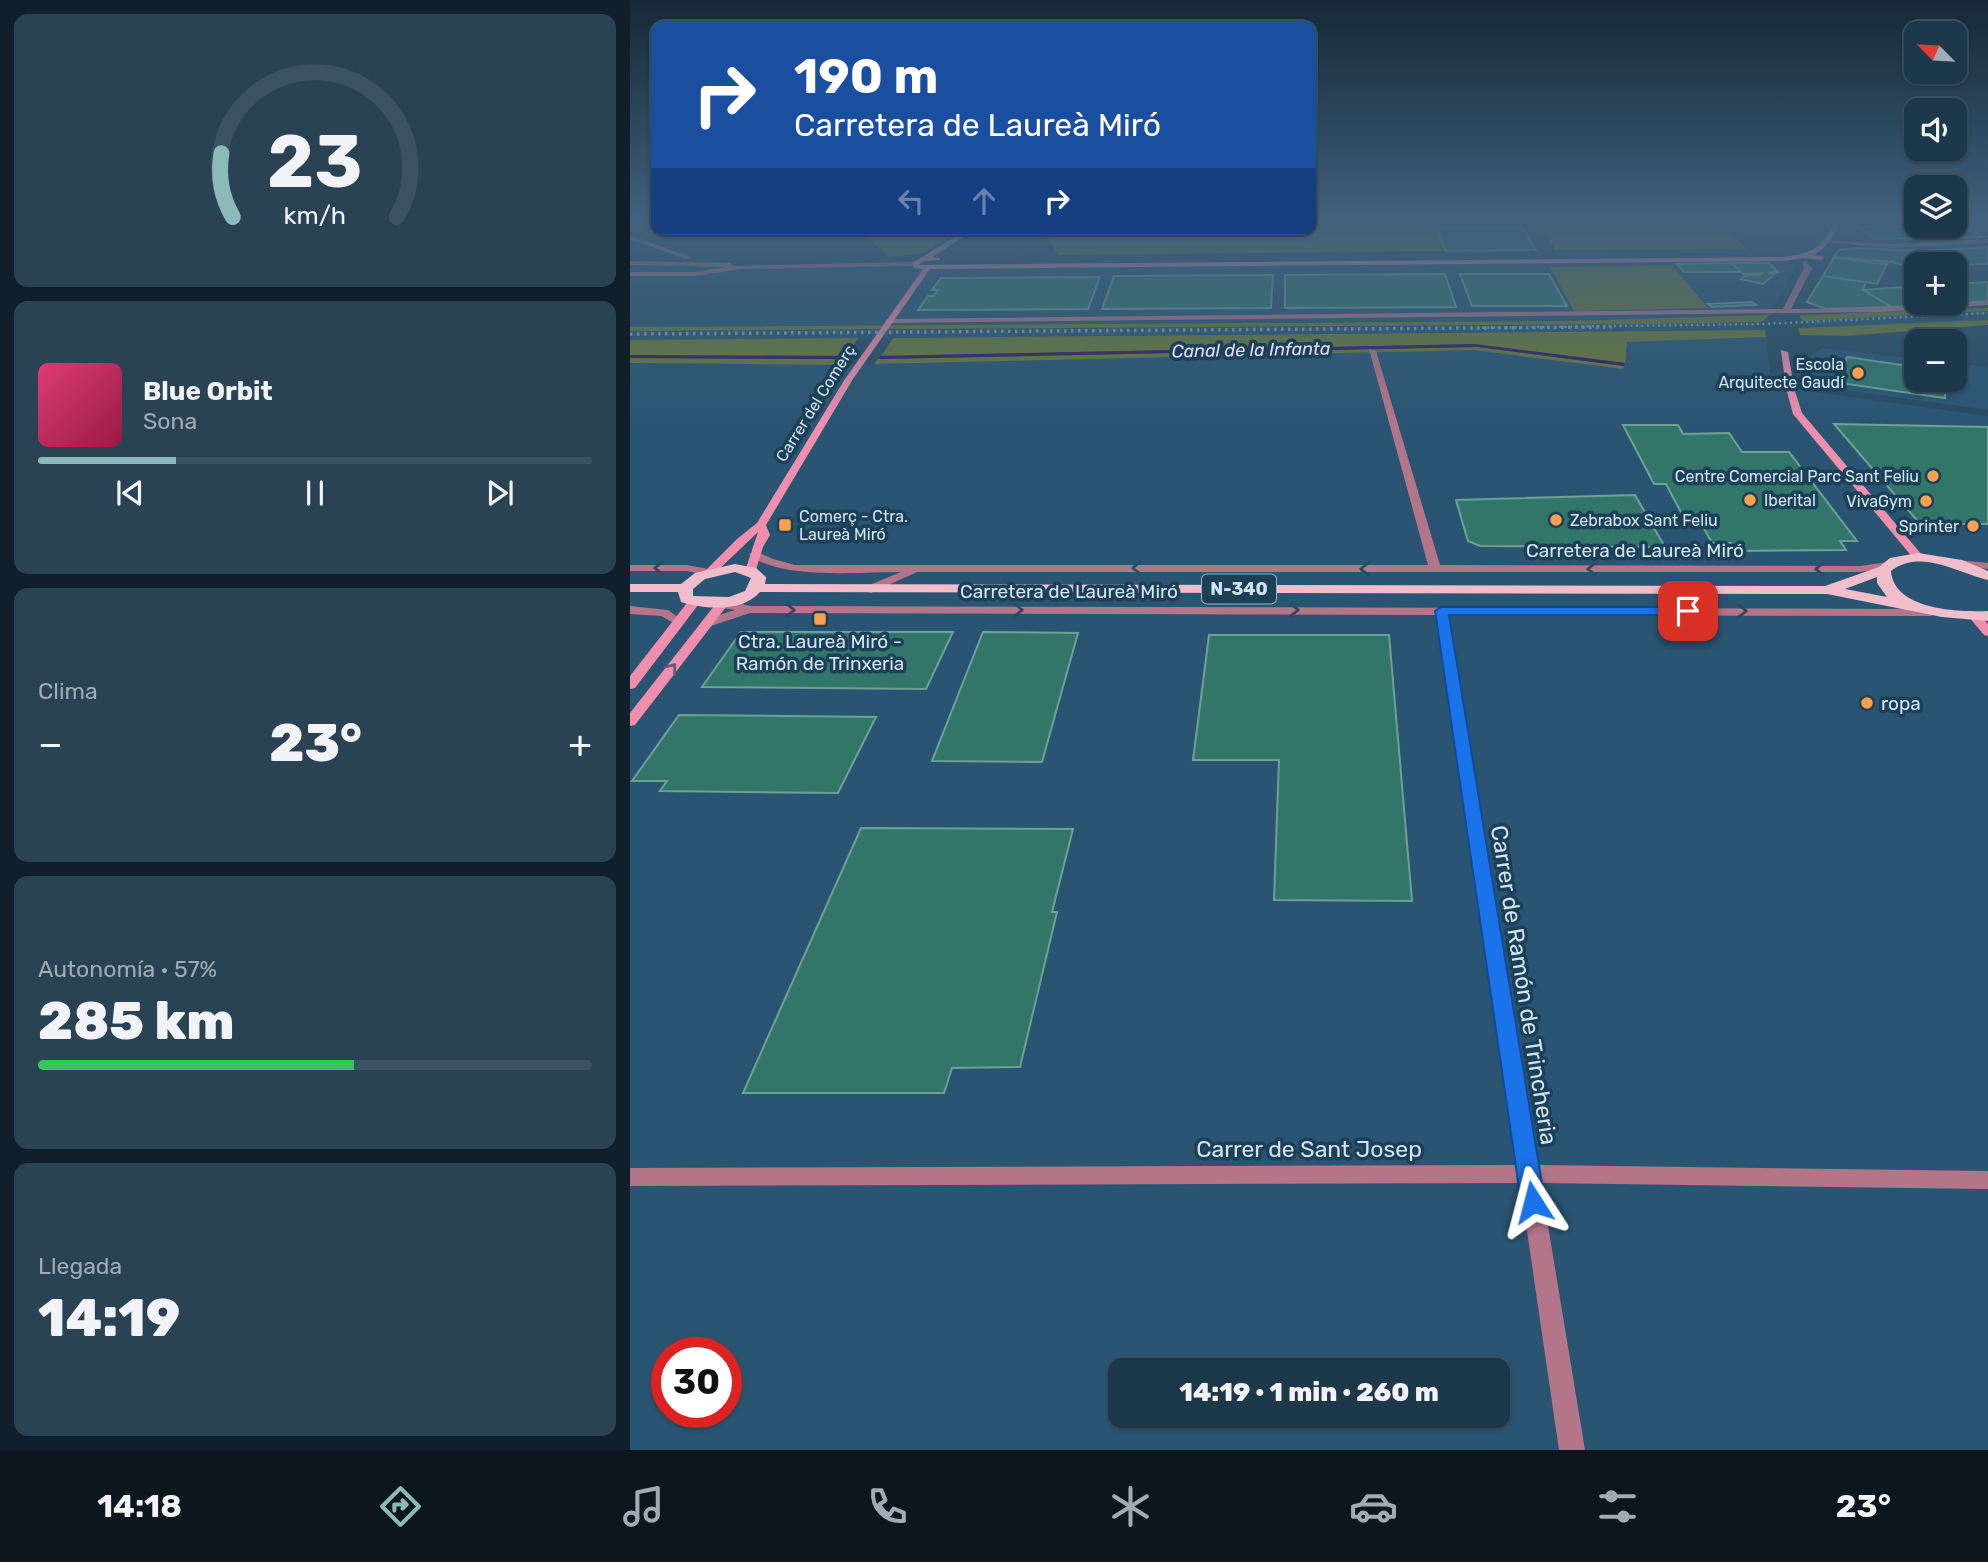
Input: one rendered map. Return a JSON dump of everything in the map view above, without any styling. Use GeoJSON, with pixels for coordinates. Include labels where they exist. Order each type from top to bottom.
{"type":"FeatureCollection","features":[{"type":"Feature","properties":{"kind":"main road","name":"N-340"},"geometry":{"type":"LineString","coordinates":[[1981,616],[1926,609],[1891,592],[1884,582],[1886,568],[1918,557],[1957,563],[1986,572]]}},
{"type":"Feature","properties":{"kind":"main road"},"geometry":{"type":"LineString","coordinates":[[630,588],[685,588],[710,572],[735,568],[751,571],[759,577],[755,588]]}},
{"type":"Feature","properties":{"kind":"main road","name":"Carretera de Laureà Miró"},"geometry":{"type":"LineString","coordinates":[[1827,590],[1886,568]]}},
{"type":"Feature","properties":{"kind":"main road"},"geometry":{"type":"LineString","coordinates":[[685,588],[686,599],[694,603]]}},
{"type":"Feature","properties":{"kind":"main road","name":"N-340"},"geometry":{"type":"LineString","coordinates":[[694,603],[722,604],[747,596],[755,588]]}},
{"type":"Feature","properties":{"kind":"main road","name":"Carretera de Laureà Miró"},"geometry":{"type":"LineString","coordinates":[[755,588],[1827,590],[1926,609]]}},
{"type":"Feature","properties":{"kind":"street","name":"Carrer del Comerç"},"geometry":{"type":"LineString","coordinates":[[710,572],[743,536],[761,526],[849,379],[910,288]]}},
{"type":"Feature","properties":{"kind":"street"},"geometry":{"type":"LineString","coordinates":[[1786,311],[1798,288]]}},
{"type":"Feature","properties":{"kind":"street"},"geometry":{"type":"LineString","coordinates":[[889,321],[1881,310],[1988,303]]}},
{"type":"Feature","properties":{"kind":"street"},"geometry":{"type":"LineString","coordinates":[[1372,351],[1435,569]]}},
{"type":"Feature","properties":{"kind":"street"},"geometry":{"type":"LineString","coordinates":[[1784,352],[1798,414],[1918,557]]}},
{"type":"Feature","properties":{"kind":"street","name":"Carrer del Comerç"},"geometry":{"type":"LineString","coordinates":[[751,571],[764,535],[761,526]]}},
{"type":"Feature","properties":{"kind":"street","name":"Carretera de Laureà Miró"},"geometry":{"type":"LineString","coordinates":[[755,554],[769,562],[795,568],[1886,568]]}},
{"type":"Feature","properties":{"kind":"street"},"geometry":{"type":"LineString","coordinates":[[687,568],[727,555]]}},
{"type":"Feature","properties":{"kind":"street"},"geometry":{"type":"LineString","coordinates":[[630,568],[687,568],[710,572]]}},
{"type":"Feature","properties":{"kind":"street","name":"Carretera de Laureà Miró"},"geometry":{"type":"LineString","coordinates":[[871,589],[919,568]]}},
{"type":"Feature","properties":{"kind":"street"},"geometry":{"type":"LineString","coordinates":[[630,685],[694,603]]}},
{"type":"Feature","properties":{"kind":"street"},"geometry":{"type":"LineString","coordinates":[[630,722],[722,604]]}},
{"type":"Feature","properties":{"kind":"street","name":"Carretera de Laureà Miró"},"geometry":{"type":"LineString","coordinates":[[722,604],[751,610],[1926,609]]}},
{"type":"Feature","properties":{"kind":"street"},"geometry":{"type":"LineString","coordinates":[[630,610],[664,613],[679,622]]}},
{"type":"Feature","properties":{"kind":"street","name":"Carretera de Laureà Miró"},"geometry":{"type":"LineString","coordinates":[[707,623],[751,610]]}},
{"type":"Feature","properties":{"kind":"street","name":"Carrer de Ramón de Trincheria"},"geometry":{"type":"LineString","coordinates":[[1441,611],[1572,1450]]}},
{"type":"Feature","properties":{"kind":"street"},"geometry":{"type":"LineString","coordinates":[[1981,616],[1988,632]]}},
{"type":"Feature","properties":{"kind":"street","name":"Carrer de Sant Josep"},"geometry":{"type":"LineString","coordinates":[[630,1177],[1529,1174],[1988,1180]]}},
{"type":"Feature","properties":{"kind":"shaded area"},"geometry":{"type":"Polygon","coordinates":[[[630,288],[1785,288],[1770,315],[1563,321],[630,327],[630,288]]]}},
{"type":"Feature","properties":{"kind":"shaded area"},"geometry":{"type":"Polygon","coordinates":[[[1988,311],[1988,320],[1811,328],[1803,321],[1967,315],[1967,312],[1988,311]]]}},
{"type":"Feature","properties":{"kind":"shaded area"},"geometry":{"type":"Polygon","coordinates":[[[1761,322],[1765,330],[630,340],[630,331],[1761,322]]]}},
{"type":"Feature","properties":{"kind":"shaded area"},"geometry":{"type":"Polygon","coordinates":[[[1766,337],[1772,386],[1988,416],[1988,1450],[630,1450],[630,363],[836,365],[1474,350],[1623,369],[1626,342],[1766,337]]]}},
{"type":"Feature","properties":{"kind":"shaded area","name":"Escola Arquitecte Gaudí"},"geometry":{"type":"Polygon","coordinates":[[[1823,348],[1904,358],[1904,392],[1967,392],[1967,364],[1988,367],[1988,410],[1801,384],[1800,362],[1823,348]]]}},
{"type":"Feature","properties":{"kind":"green space"},"geometry":{"type":"Polygon","coordinates":[[[1561,288],[1691,288],[1708,308],[1574,311],[1561,288]]]}},
{"type":"Feature","properties":{"kind":"green space"},"geometry":{"type":"Polygon","coordinates":[[[1988,308],[1988,311],[1967,312],[1967,309],[1988,308]]]}},
{"type":"Feature","properties":{"kind":"green space"},"geometry":{"type":"Polygon","coordinates":[[[1904,311],[1904,315],[1914,315],[1803,321],[1799,315],[1904,311]]]}},
{"type":"Feature","properties":{"kind":"green space"},"geometry":{"type":"Polygon","coordinates":[[[1770,315],[1761,322],[1651,324],[630,331],[630,327],[1563,321],[1770,315]]]}},
{"type":"Feature","properties":{"kind":"green space"},"geometry":{"type":"Polygon","coordinates":[[[1988,320],[1988,325],[1904,329],[1904,332],[1846,336],[1800,335],[1798,328],[1988,320]]]}},
{"type":"Feature","properties":{"kind":"green space"},"geometry":{"type":"Polygon","coordinates":[[[1765,330],[1766,337],[1627,342],[1625,363],[1474,344],[881,356],[893,338],[1765,330]]]}},
{"type":"Feature","properties":{"kind":"green space"},"geometry":{"type":"Polygon","coordinates":[[[859,338],[844,356],[630,355],[630,340],[859,338]]]}},
{"type":"Feature","properties":{"kind":"green space"},"geometry":{"type":"Polygon","coordinates":[[[1477,347],[1624,366],[1623,369],[1474,350],[874,364],[878,359],[1477,347]]]}},
{"type":"Feature","properties":{"kind":"green space"},"geometry":{"type":"Polygon","coordinates":[[[630,358],[841,359],[836,365],[630,363],[630,358]]]}},
{"type":"Feature","properties":{"kind":"water","name":"Canal de la Infanta"},"geometry":{"type":"Polygon","coordinates":[[[1474,344],[1625,363],[1624,366],[1477,347],[878,359],[881,356],[1474,344]]]}},
{"type":"Feature","properties":{"kind":"water"},"geometry":{"type":"Polygon","coordinates":[[[630,355],[844,356],[841,359],[630,358],[630,355]]]}},
{"type":"Feature","properties":{"kind":"building"},"geometry":{"type":"Polygon","coordinates":[[[934,288],[1096,288],[1088,309],[918,310],[928,296],[934,296],[938,290],[932,290],[934,288]]]}},
{"type":"Feature","properties":{"kind":"building"},"geometry":{"type":"Polygon","coordinates":[[[1110,288],[1272,288],[1271,308],[1102,309],[1110,288]]]}},
{"type":"Feature","properties":{"kind":"building"},"geometry":{"type":"Polygon","coordinates":[[[1285,288],[1450,288],[1456,307],[1285,308],[1285,288]]]}},
{"type":"Feature","properties":{"kind":"building"},"geometry":{"type":"Polygon","coordinates":[[[1465,288],[1557,288],[1567,306],[1472,306],[1465,288]]]}},
{"type":"Feature","properties":{"kind":"building"},"geometry":{"type":"Polygon","coordinates":[[[1816,288],[1864,288],[1863,290],[1892,307],[1826,309],[1807,302],[1816,288]]]}},
{"type":"Feature","properties":{"kind":"building"},"geometry":{"type":"Polygon","coordinates":[[[1904,288],[1904,306],[1892,307],[1863,290],[1904,288]]]}},
{"type":"Feature","properties":{"kind":"building"},"geometry":{"type":"Polygon","coordinates":[[[1967,288],[1988,288],[1988,301],[1967,303],[1967,288]]]}},
{"type":"Feature","properties":{"kind":"building"},"geometry":{"type":"Polygon","coordinates":[[[1752,302],[1756,305],[1712,307],[1708,304],[1752,302]]]}},
{"type":"Feature","properties":{"kind":"building"},"geometry":{"type":"Polygon","coordinates":[[[1847,357],[1904,365],[1904,392],[1945,392],[1945,398],[1840,383],[1847,357]]]}},
{"type":"Feature","properties":{"kind":"building","name":"Centre Comercial Parc Sant Feliu"},"geometry":{"type":"Polygon","coordinates":[[[1834,424],[1988,427],[1988,524],[1920,524],[1834,424]]]}},
{"type":"Feature","properties":{"kind":"building","name":"Iberital"},"geometry":{"type":"Polygon","coordinates":[[[1623,425],[1678,425],[1683,434],[1729,433],[1742,452],[1789,452],[1857,541],[1840,541],[1846,550],[1736,551],[1731,543],[1712,543],[1697,516],[1683,516],[1666,484],[1654,484],[1623,425]]]}},
{"type":"Feature","properties":{"kind":"building","name":"Zebrabox Sant Feliu"},"geometry":{"type":"Polygon","coordinates":[[[1635,495],[1665,547],[1480,546],[1468,541],[1456,500],[1635,495]]]}},
{"type":"Feature","properties":{"kind":"building"},"geometry":{"type":"Polygon","coordinates":[[[741,632],[953,632],[926,689],[702,687],[741,632]]]}},
{"type":"Feature","properties":{"kind":"building"},"geometry":{"type":"Polygon","coordinates":[[[983,632],[1078,633],[1042,762],[932,761],[983,632]]]}},
{"type":"Feature","properties":{"kind":"building"},"geometry":{"type":"Polygon","coordinates":[[[1209,635],[1389,635],[1412,901],[1274,900],[1279,760],[1193,760],[1209,635]]]}},
{"type":"Feature","properties":{"kind":"building"},"geometry":{"type":"Polygon","coordinates":[[[679,715],[876,717],[838,793],[660,791],[667,781],[632,781],[679,715]]]}},
{"type":"Feature","properties":{"kind":"building"},"geometry":{"type":"Polygon","coordinates":[[[861,828],[1073,829],[1052,912],[1057,912],[1020,1067],[952,1068],[944,1093],[743,1093],[861,828]]]}},
{"type":"Feature","properties":{"kind":"railway"},"geometry":{"type":"LineString","coordinates":[[1471,328],[1764,324],[1988,313]]}},
{"type":"Feature","properties":{"kind":"railway"},"geometry":{"type":"LineString","coordinates":[[630,334],[1612,327]]}},
{"type":"Feature","properties":{"kind":"place","name":"Escola Arquitecte Gaudí"},"geometry":{"type":"Point","coordinates":[1858,373]}},
{"type":"Feature","properties":{"kind":"place","name":"Centre Comercial Parc Sant Feliu"},"geometry":{"type":"Point","coordinates":[1933,476]}},
{"type":"Feature","properties":{"kind":"place","name":"Iberital"},"geometry":{"type":"Point","coordinates":[1750,500]}},
{"type":"Feature","properties":{"kind":"place","name":"VivaGym"},"geometry":{"type":"Point","coordinates":[1926,501]}},
{"type":"Feature","properties":{"kind":"place","name":"Zebrabox Sant Feliu"},"geometry":{"type":"Point","coordinates":[1556,520]}},
{"type":"Feature","properties":{"kind":"place","name":"Comerç - Ctra. Laureà Miró"},"geometry":{"type":"Point","coordinates":[785,525]}},
{"type":"Feature","properties":{"kind":"place","name":"Sprinter"},"geometry":{"type":"Point","coordinates":[1973,526]}},
{"type":"Feature","properties":{"kind":"place","name":"Ctra. Laureà Miró - Ramón de Trinxeria"},"geometry":{"type":"Point","coordinates":[820,619]}},
{"type":"Feature","properties":{"kind":"place","name":"ropa"},"geometry":{"type":"Point","coordinates":[1867,703]}},
{"type":"Feature","properties":{"kind":"route"},"geometry":{"type":"LineString","coordinates":[[1533,1202],[1441,611],[1688,611]]}}]}
